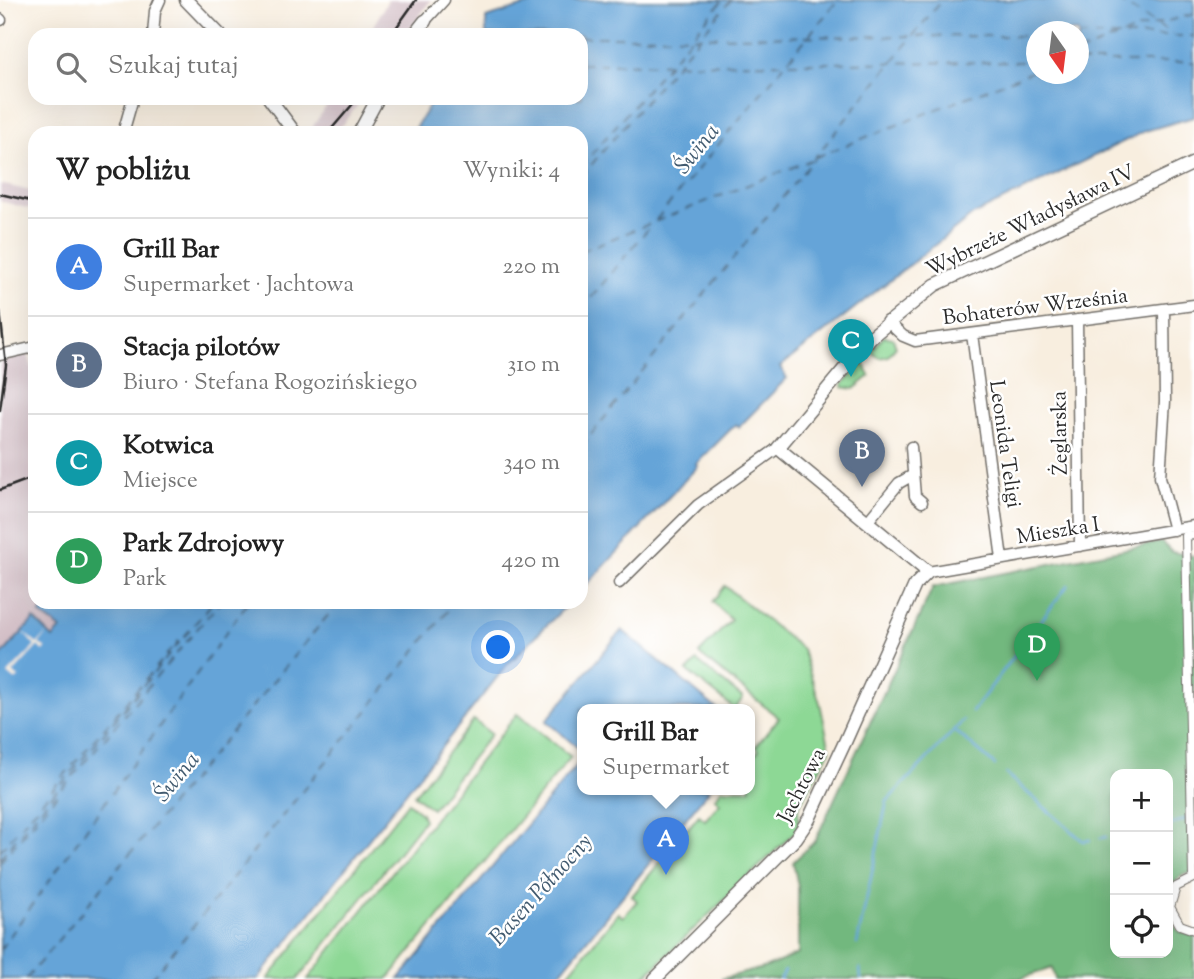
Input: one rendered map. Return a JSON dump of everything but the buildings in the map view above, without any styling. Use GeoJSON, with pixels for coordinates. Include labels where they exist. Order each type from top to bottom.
{"type":"FeatureCollection","features":[{"type":"Feature","properties":{"kind":"street"},"geometry":{"type":"LineString","coordinates":[[154,28],[155,12],[160,0]]}},
{"type":"Feature","properties":{"kind":"street"},"geometry":{"type":"LineString","coordinates":[[186,0],[213,28]]}},
{"type":"Feature","properties":{"kind":"street"},"geometry":{"type":"LineString","coordinates":[[420,28],[444,0]]}},
{"type":"Feature","properties":{"kind":"street"},"geometry":{"type":"LineString","coordinates":[[125,126],[130,105]]}},
{"type":"Feature","properties":{"kind":"street"},"geometry":{"type":"LineString","coordinates":[[274,105],[290,126]]}},
{"type":"Feature","properties":{"kind":"street"},"geometry":{"type":"LineString","coordinates":[[363,126],[373,105]]}},
{"type":"Feature","properties":{"kind":"street","name":"Wybrzeże Władysława IV"},"geometry":{"type":"LineString","coordinates":[[619,583],[698,505],[778,448],[887,321],[935,285],[1194,163]]}},
{"type":"Feature","properties":{"kind":"street","name":"Bohaterów Września"},"geometry":{"type":"LineString","coordinates":[[887,321],[902,337],[912,341],[1194,305]]}},
{"type":"Feature","properties":{"kind":"street"},"geometry":{"type":"LineString","coordinates":[[1164,309],[1165,401],[1160,477],[1174,530]]}},
{"type":"Feature","properties":{"kind":"street","name":"Żeglarska"},"geometry":{"type":"LineString","coordinates":[[1077,320],[1080,546]]}},
{"type":"Feature","properties":{"kind":"street","name":"Leonida Teligi"},"geometry":{"type":"LineString","coordinates":[[972,334],[1002,559]]}},
{"type":"Feature","properties":{"kind":"street"},"geometry":{"type":"LineString","coordinates":[[0,355],[28,349]]}},
{"type":"Feature","properties":{"kind":"street"},"geometry":{"type":"LineString","coordinates":[[911,447],[915,496],[922,502]]}},
{"type":"Feature","properties":{"kind":"street"},"geometry":{"type":"LineString","coordinates":[[778,448],[928,572]]}},
{"type":"Feature","properties":{"kind":"street"},"geometry":{"type":"LineString","coordinates":[[868,521],[899,484],[912,475]]}},
{"type":"Feature","properties":{"kind":"street","name":"Mieszka I"},"geometry":{"type":"LineString","coordinates":[[928,572],[1194,526]]}},
{"type":"Feature","properties":{"kind":"street"},"geometry":{"type":"LineString","coordinates":[[1190,536],[1193,878],[1176,887],[1170,906],[1180,925],[1194,930]]}},
{"type":"Feature","properties":{"kind":"street","name":"Jachtowa"},"geometry":{"type":"LineString","coordinates":[[656,979],[796,838],[840,753],[915,585],[928,572]]}},
{"type":"Feature","properties":{"kind":"shaded area"},"geometry":{"type":"Polygon","coordinates":[[[388,0],[431,0],[411,28],[372,28],[388,0]]]}},
{"type":"Feature","properties":{"kind":"shaded area"},"geometry":{"type":"Polygon","coordinates":[[[327,105],[358,105],[341,126],[313,126],[327,105]]]}},
{"type":"Feature","properties":{"kind":"shaded area"},"geometry":{"type":"Polygon","coordinates":[[[0,184],[28,190],[28,208],[0,201],[0,184]]]}},
{"type":"Feature","properties":{"kind":"shaded area"},"geometry":{"type":"Polygon","coordinates":[[[28,354],[28,609],[44,609],[40,614],[61,629],[52,638],[34,620],[0,657],[0,361],[28,354]]]}},
{"type":"Feature","properties":{"kind":"green space"},"geometry":{"type":"Polygon","coordinates":[[[884,336],[893,338],[896,347],[888,356],[880,358],[871,352],[884,336]]]}},
{"type":"Feature","properties":{"kind":"green space"},"geometry":{"type":"Polygon","coordinates":[[[863,363],[870,376],[854,389],[843,387],[842,385],[863,363]]]}},
{"type":"Feature","properties":{"kind":"green space"},"geometry":{"type":"Polygon","coordinates":[[[1161,542],[1172,552],[1194,556],[1194,872],[1182,875],[1173,884],[1173,769],[1110,769],[1110,958],[1173,958],[1173,925],[1180,932],[1194,936],[1194,979],[1055,979],[1052,968],[1019,979],[721,979],[767,967],[798,954],[798,886],[793,862],[815,841],[933,587],[1161,542]]]}},
{"type":"Feature","properties":{"kind":"green space"},"geometry":{"type":"Polygon","coordinates":[[[725,586],[802,649],[820,703],[830,750],[798,808],[799,828],[642,979],[564,979],[618,913],[623,917],[637,901],[632,896],[699,815],[705,820],[720,803],[715,798],[717,795],[755,795],[755,754],[759,750],[756,746],[779,718],[699,654],[731,620],[713,602],[725,586]]]}},
{"type":"Feature","properties":{"kind":"green space"},"geometry":{"type":"Polygon","coordinates":[[[697,661],[743,698],[739,704],[729,704],[687,671],[697,661]]]}},
{"type":"Feature","properties":{"kind":"green space"},"geometry":{"type":"Polygon","coordinates":[[[517,714],[571,757],[388,979],[308,979],[517,714]]]}},
{"type":"Feature","properties":{"kind":"green space"},"geometry":{"type":"Polygon","coordinates":[[[474,720],[491,734],[432,809],[414,795],[474,720]]]}},
{"type":"Feature","properties":{"kind":"green space"},"geometry":{"type":"Polygon","coordinates":[[[408,802],[421,813],[424,820],[298,979],[268,979],[408,802]]]}},
{"type":"Feature","properties":{"kind":"water","name":"Świna"},"geometry":{"type":"Polygon","coordinates":[[[533,0],[1194,0],[1194,117],[1145,131],[973,215],[780,367],[787,378],[739,427],[736,424],[696,464],[698,466],[588,584],[588,126],[416,126],[430,105],[588,105],[588,28],[486,28],[486,18],[534,3],[533,0]]]}},
{"type":"Feature","properties":{"kind":"water","name":"Świna"},"geometry":{"type":"Polygon","coordinates":[[[44,609],[563,609],[507,665],[258,979],[0,979],[0,657],[34,619],[53,638],[61,629],[40,614],[44,609]]]}},
{"type":"Feature","properties":{"kind":"water"},"geometry":{"type":"Polygon","coordinates":[[[622,630],[711,704],[577,704],[577,747],[546,721],[622,630]]]}},
{"type":"Feature","properties":{"kind":"water","name":"Basen Północny"},"geometry":{"type":"Polygon","coordinates":[[[577,765],[577,795],[705,795],[555,979],[399,979],[577,765]]]}},
{"type":"Feature","properties":{"kind":"pier"},"geometry":{"type":"Polygon","coordinates":[[[23,632],[37,644],[47,633],[39,644],[46,648],[43,651],[38,646],[13,673],[19,677],[15,680],[8,674],[35,646],[23,632]]]}},
{"type":"Feature","properties":{"kind":"waterway"},"geometry":{"type":"LineString","coordinates":[[972,712],[1068,585]]}},
{"type":"Feature","properties":{"kind":"waterway"},"geometry":{"type":"LineString","coordinates":[[857,944],[887,801],[964,720]]}},
{"type":"Feature","properties":{"kind":"waterway"},"geometry":{"type":"LineString","coordinates":[[955,731],[995,765]]}},
{"type":"Feature","properties":{"kind":"waterway"},"geometry":{"type":"LineString","coordinates":[[1006,774],[1083,841],[1090,840]]}},
{"type":"Feature","properties":{"kind":"waterway"},"geometry":{"type":"LineString","coordinates":[[1173,824],[1188,818]]}},
{"type":"Feature","properties":{"kind":"waterway"},"geometry":{"type":"LineString","coordinates":[[1100,838],[1106,837]]}},
{"type":"Feature","properties":{"kind":"waterway"},"geometry":{"type":"LineString","coordinates":[[860,968],[861,979]]}},
{"type":"Feature","properties":{"kind":"waterway"},"geometry":{"type":"LineString","coordinates":[[780,979],[785,971]]}},
{"type":"Feature","properties":{"kind":"ferry route"},"geometry":{"type":"LineString","coordinates":[[588,159],[723,0]]}},
{"type":"Feature","properties":{"kind":"ferry route"},"geometry":{"type":"LineString","coordinates":[[588,169],[731,0]]}},
{"type":"Feature","properties":{"kind":"ferry route"},"geometry":{"type":"LineString","coordinates":[[656,220],[838,0]]}},
{"type":"Feature","properties":{"kind":"ferry route"},"geometry":{"type":"LineString","coordinates":[[588,438],[942,0]]}},
{"type":"Feature","properties":{"kind":"ferry route"},"geometry":{"type":"LineString","coordinates":[[1117,0],[1172,34]]}},
{"type":"Feature","properties":{"kind":"ferry route"},"geometry":{"type":"LineString","coordinates":[[1089,49],[1138,29],[1194,14]]}},
{"type":"Feature","properties":{"kind":"ferry route"},"geometry":{"type":"LineString","coordinates":[[588,37],[1026,36]]}},
{"type":"Feature","properties":{"kind":"ferry route"},"geometry":{"type":"LineString","coordinates":[[1089,36],[1119,36]]}},
{"type":"Feature","properties":{"kind":"ferry route"},"geometry":{"type":"LineString","coordinates":[[1125,36],[1194,36]]}},
{"type":"Feature","properties":{"kind":"ferry route"},"geometry":{"type":"LineString","coordinates":[[588,64],[1026,62]]}},
{"type":"Feature","properties":{"kind":"ferry route"},"geometry":{"type":"LineString","coordinates":[[1089,62],[1194,62]]}},
{"type":"Feature","properties":{"kind":"ferry route"},"geometry":{"type":"LineString","coordinates":[[816,157],[1026,74]]}},
{"type":"Feature","properties":{"kind":"ferry route"},"geometry":{"type":"LineString","coordinates":[[588,248],[811,160]]}},
{"type":"Feature","properties":{"kind":"ferry route"},"geometry":{"type":"LineString","coordinates":[[588,302],[652,224]]}},
{"type":"Feature","properties":{"kind":"ferry route"},"geometry":{"type":"LineString","coordinates":[[0,858],[207,609]]}},
{"type":"Feature","properties":{"kind":"ferry route"},"geometry":{"type":"LineString","coordinates":[[0,862],[214,609]]}},
{"type":"Feature","properties":{"kind":"ferry route"},"geometry":{"type":"LineString","coordinates":[[0,950],[243,609]]}},
{"type":"Feature","properties":{"kind":"ferry route"},"geometry":{"type":"LineString","coordinates":[[26,979],[333,609]]}},
{"type":"Feature","properties":{"kind":"ferry route"},"geometry":{"type":"LineString","coordinates":[[151,979],[449,609]]}},
{"type":"Feature","properties":{"kind":"ferry route"},"geometry":{"type":"LineString","coordinates":[[0,851],[179,640]]}},
{"type":"Feature","properties":{"kind":"railway"},"geometry":{"type":"LineString","coordinates":[[396,28],[416,0]]}},
{"type":"Feature","properties":{"kind":"railway"},"geometry":{"type":"LineString","coordinates":[[334,126],[352,105]]}},
{"type":"Feature","properties":{"kind":"railway"},"geometry":{"type":"LineString","coordinates":[[0,194],[28,200]]}},
{"type":"Feature","properties":{"kind":"railway"},"geometry":{"type":"LineString","coordinates":[[0,311],[6,365],[0,410]]}},
{"type":"Feature","properties":{"kind":"railway"},"geometry":{"type":"LineString","coordinates":[[0,490],[28,480]]}},
{"type":"Feature","properties":{"kind":"place","name":"Kotwica"},"geometry":{"type":"Point","coordinates":[851,377]}},
{"type":"Feature","properties":{"kind":"place","name":"Stacja pilotów"},"geometry":{"type":"Point","coordinates":[862,487]}},
{"type":"Feature","properties":{"kind":"place","name":"Park Zdrojowy"},"geometry":{"type":"Point","coordinates":[1037,681]}},
{"type":"Feature","properties":{"kind":"place","name":"Grill Bar"},"geometry":{"type":"Point","coordinates":[666,875]}}]}
